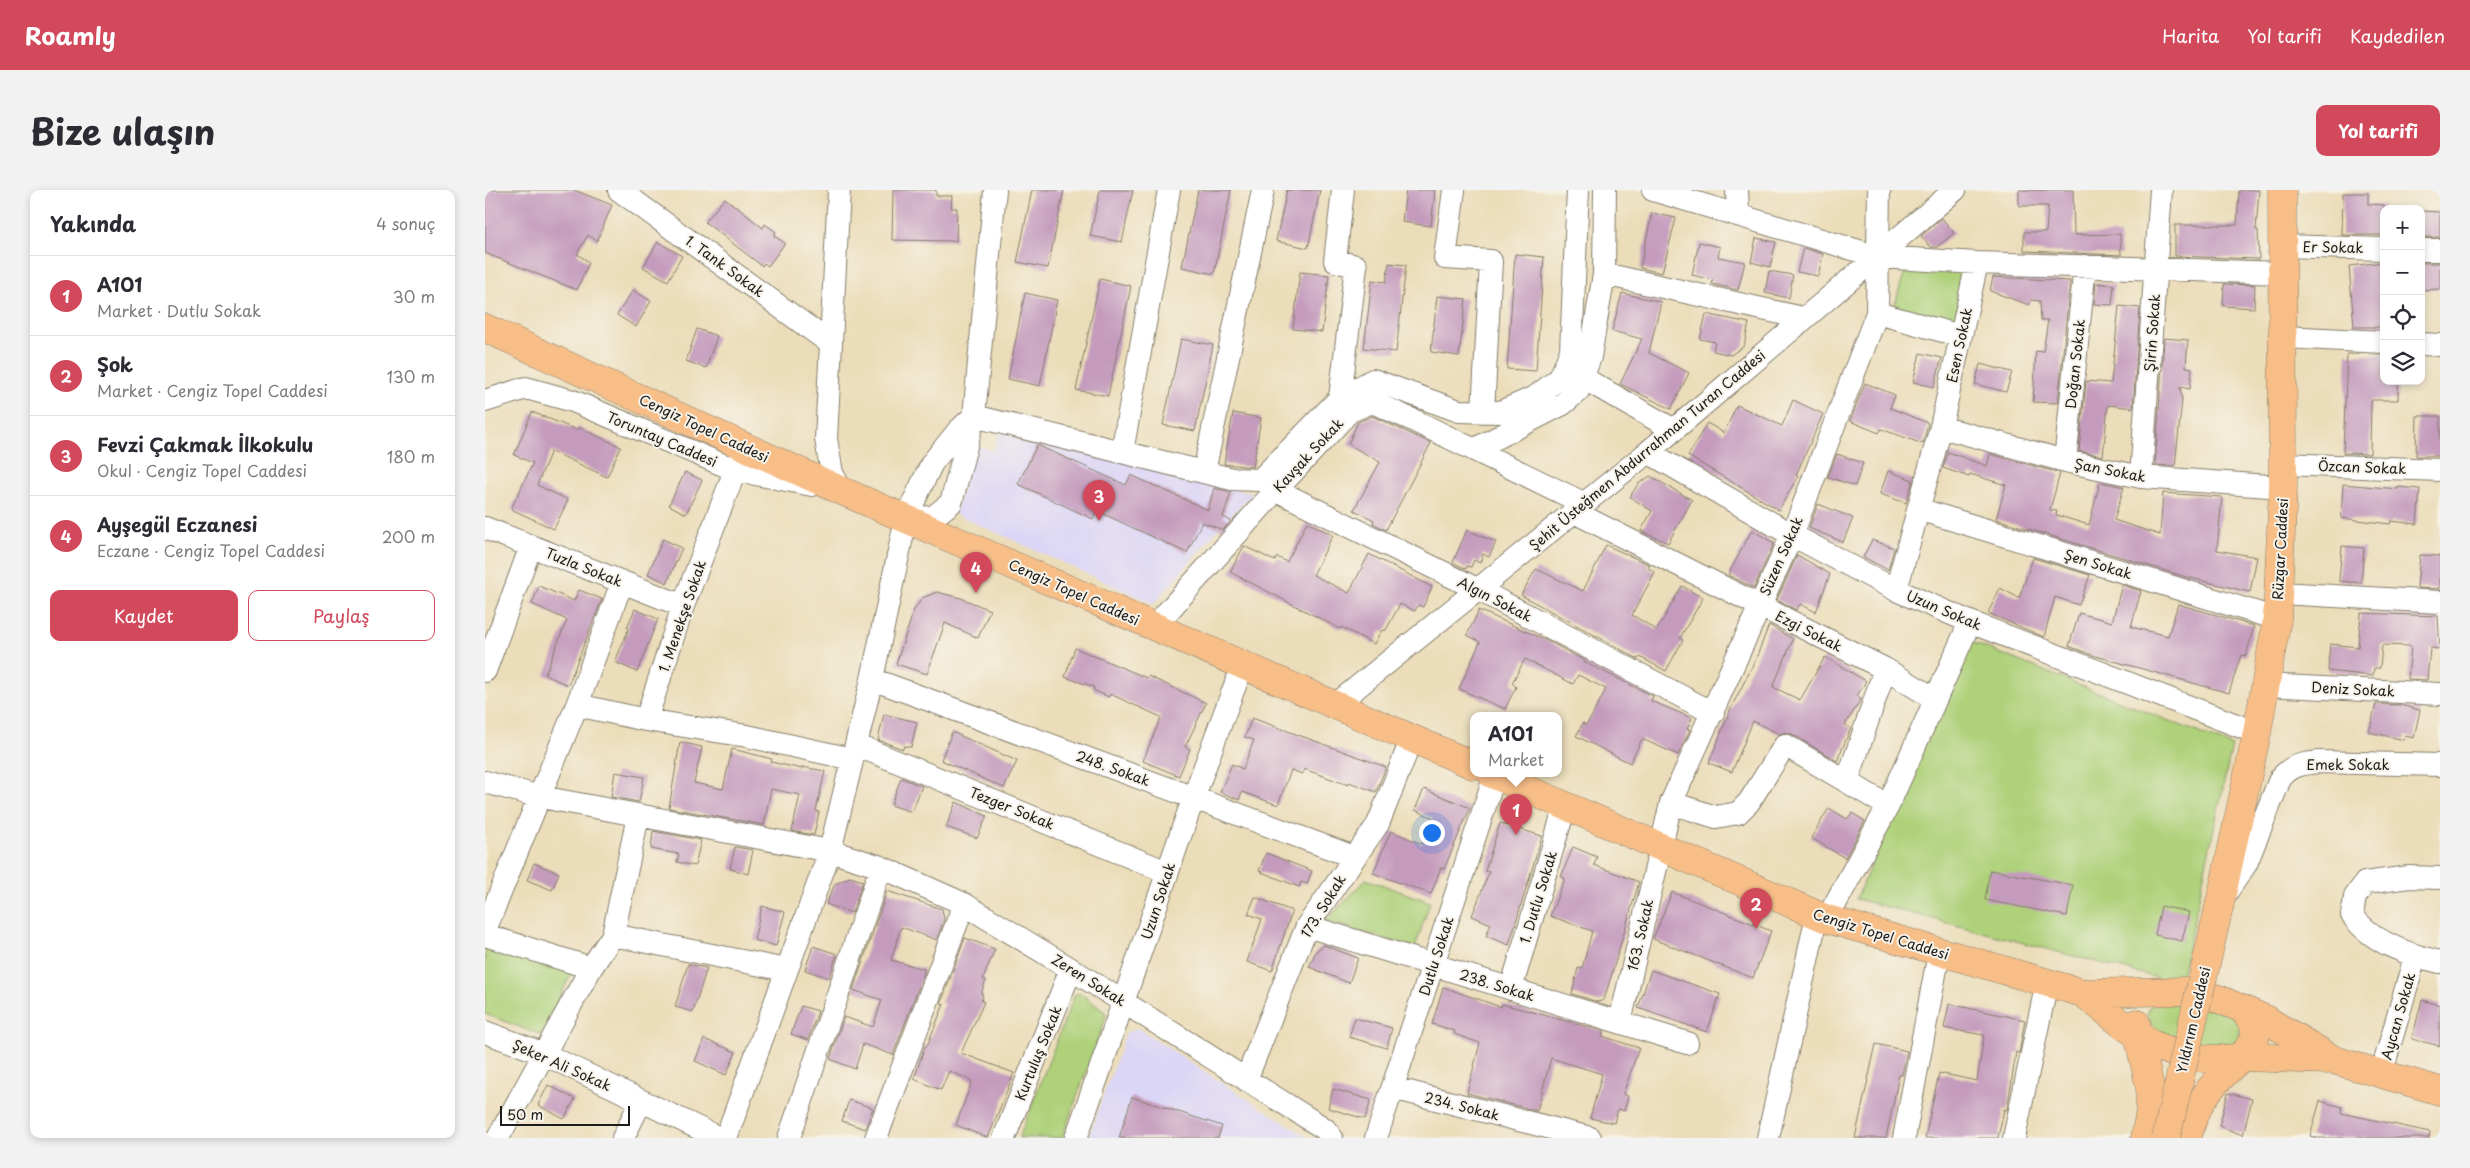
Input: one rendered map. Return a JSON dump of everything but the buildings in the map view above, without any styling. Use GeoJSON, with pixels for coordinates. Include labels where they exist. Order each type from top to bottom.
{"type":"FeatureCollection","features":[{"type":"Feature","properties":{"kind":"main road","name":"Rüzgar Caddesi"},"geometry":{"type":"LineString","coordinates":[[2220,903],[2257,733],[2278,606],[2283,476],[2282,190]]}},
{"type":"Feature","properties":{"kind":"main road","name":"Cengiz Topel Caddesi"},"geometry":{"type":"LineString","coordinates":[[485,328],[740,458],[842,491],[1470,764]]}},
{"type":"Feature","properties":{"kind":"main road","name":"Cengiz Topel Caddesi"},"geometry":{"type":"LineString","coordinates":[[1500,777],[1822,917],[1939,953],[2083,993]]}},
{"type":"Feature","properties":{"kind":"main road","name":"Yıldırım Caddesi"},"geometry":{"type":"LineString","coordinates":[[2166,1138],[2220,903]]}},
{"type":"Feature","properties":{"kind":"main road"},"geometry":{"type":"LineString","coordinates":[[2083,993],[2168,990],[2187,991],[2219,999],[2265,1019],[2334,1060],[2440,1091]]}},
{"type":"Feature","properties":{"kind":"main road"},"geometry":{"type":"LineString","coordinates":[[2145,1138],[2151,1111],[2150,1087],[2136,1017],[2138,1009],[2151,994],[2168,990]]}},
{"type":"Feature","properties":{"kind":"main road"},"geometry":{"type":"LineString","coordinates":[[2083,993],[2123,1026],[2156,1046],[2195,1058],[2217,1060],[2242,1057],[2334,1060]]}},
{"type":"Feature","properties":{"kind":"main road"},"geometry":{"type":"LineString","coordinates":[[2187,1138],[2200,1100],[2242,1057],[2255,1039],[2254,1024],[2243,1009]]}},
{"type":"Feature","properties":{"kind":"street","name":"1. Tank Sokak"},"geometry":{"type":"LineString","coordinates":[[619,190],[830,343]]}},
{"type":"Feature","properties":{"kind":"street"},"geometry":{"type":"LineString","coordinates":[[839,190],[826,439],[832,473],[842,491]]}},
{"type":"Feature","properties":{"kind":"street"},"geometry":{"type":"LineString","coordinates":[[905,518],[933,517],[951,503],[974,416],[995,190]]}},
{"type":"Feature","properties":{"kind":"street"},"geometry":{"type":"LineString","coordinates":[[1122,452],[1169,190]]}},
{"type":"Feature","properties":{"kind":"street"},"geometry":{"type":"LineString","coordinates":[[1203,472],[1263,190]]}},
{"type":"Feature","properties":{"kind":"street"},"geometry":{"type":"LineString","coordinates":[[1341,398],[1356,266],[1335,262],[1343,190]]}},
{"type":"Feature","properties":{"kind":"street"},"geometry":{"type":"LineString","coordinates":[[1454,190],[1445,258],[1491,261],[1483,412]]}},
{"type":"Feature","properties":{"kind":"street"},"geometry":{"type":"LineString","coordinates":[[974,416],[1232,479],[1260,480],[1341,398],[1373,380],[1459,411],[1500,412],[1535,398],[1560,378],[1571,351],[1578,190]]}},
{"type":"Feature","properties":{"kind":"street"},"geometry":{"type":"LineString","coordinates":[[1475,450],[1563,404],[1578,391],[1589,357],[1604,274],[1605,190]]}},
{"type":"Feature","properties":{"kind":"street"},"geometry":{"type":"LineString","coordinates":[[1653,190],[1879,257],[1977,263],[2282,273]]}},
{"type":"Feature","properties":{"kind":"street"},"geometry":{"type":"LineString","coordinates":[[1737,190],[1738,214]]}},
{"type":"Feature","properties":{"kind":"street","name":"Süzen Sokak"},"geometry":{"type":"LineString","coordinates":[[1660,848],[1671,803],[1792,535],[1877,313],[1879,190]]}},
{"type":"Feature","properties":{"kind":"street","name":"Şehit Üsteğmen Abdurrahman Turan Caddesi"},"geometry":{"type":"LineString","coordinates":[[1335,706],[1648,452],[1803,318],[1879,257],[1935,199],[1955,190]]}},
{"type":"Feature","properties":{"kind":"street","name":"Şirin Sokak"},"geometry":{"type":"LineString","coordinates":[[2141,477],[2157,269],[2161,190]]}},
{"type":"Feature","properties":{"kind":"street","name":"Er Sokak"},"geometry":{"type":"LineString","coordinates":[[2282,246],[2380,249]]}},
{"type":"Feature","properties":{"kind":"street"},"geometry":{"type":"LineString","coordinates":[[2425,250],[2440,250]]}},
{"type":"Feature","properties":{"kind":"street","name":"Esen Sokak"},"geometry":{"type":"LineString","coordinates":[[1896,590],[1941,426],[1977,263]]}},
{"type":"Feature","properties":{"kind":"street","name":"Doğan Sokak"},"geometry":{"type":"LineString","coordinates":[[2065,461],[2085,266]]}},
{"type":"Feature","properties":{"kind":"street"},"geometry":{"type":"LineString","coordinates":[[1604,274],[1803,318]]}},
{"type":"Feature","properties":{"kind":"street"},"geometry":{"type":"LineString","coordinates":[[1877,313],[1961,336]]}},
{"type":"Feature","properties":{"kind":"street"},"geometry":{"type":"LineString","coordinates":[[2283,337],[2380,342]]}},
{"type":"Feature","properties":{"kind":"street"},"geometry":{"type":"LineString","coordinates":[[2425,344],[2440,345]]}},
{"type":"Feature","properties":{"kind":"street"},"geometry":{"type":"LineString","coordinates":[[1583,378],[1674,430]]}},
{"type":"Feature","properties":{"kind":"street","name":"Toruntay Caddesi"},"geometry":{"type":"LineString","coordinates":[[485,401],[526,388],[563,398],[740,458]]}},
{"type":"Feature","properties":{"kind":"street","name":"Kavşak Sokak"},"geometry":{"type":"LineString","coordinates":[[1154,627],[1276,490],[1350,411],[1372,402],[1475,450],[1579,508]]}},
{"type":"Feature","properties":{"kind":"street"},"geometry":{"type":"LineString","coordinates":[[726,1138],[830,851],[872,679],[905,518],[932,463],[958,431],[974,416]]}},
{"type":"Feature","properties":{"kind":"street","name":"Şan Sokak"},"geometry":{"type":"LineString","coordinates":[[1941,426],[2065,461],[2141,477],[2283,476]]}},
{"type":"Feature","properties":{"kind":"street","name":"Uzun Sokak"},"geometry":{"type":"LineString","coordinates":[[1648,452],[1792,535],[1896,590],[1970,622],[2257,733]]}},
{"type":"Feature","properties":{"kind":"street","name":"1. Menekşe Sokak"},"geometry":{"type":"LineString","coordinates":[[646,720],[683,606],[740,458]]}},
{"type":"Feature","properties":{"kind":"street","name":"Özcan Sokak"},"geometry":{"type":"LineString","coordinates":[[2283,476],[2440,470]]}},
{"type":"Feature","properties":{"kind":"street","name":"Algın Sokak"},"geometry":{"type":"LineString","coordinates":[[1276,490],[1479,590],[1713,713]]}},
{"type":"Feature","properties":{"kind":"street","name":"Ezgi Sokak"},"geometry":{"type":"LineString","coordinates":[[1579,508],[1759,606],[1885,669],[1935,699]]}},
{"type":"Feature","properties":{"kind":"street","name":"Şen Sokak"},"geometry":{"type":"LineString","coordinates":[[1919,510],[2278,606],[2440,602]]}},
{"type":"Feature","properties":{"kind":"street","name":"Tuzla Sokak"},"geometry":{"type":"LineString","coordinates":[[485,528],[683,606]]}},
{"type":"Feature","properties":{"kind":"street"},"geometry":{"type":"LineString","coordinates":[[485,671],[531,546]]}},
{"type":"Feature","properties":{"kind":"street"},"geometry":{"type":"LineString","coordinates":[[485,930],[541,797],[622,582]]}},
{"type":"Feature","properties":{"kind":"street"},"geometry":{"type":"LineString","coordinates":[[1768,1138],[1822,917],[1888,806],[1970,622]]}},
{"type":"Feature","properties":{"kind":"street","name":"Uzun Sokak"},"geometry":{"type":"LineString","coordinates":[[1075,1138],[1124,1003],[1192,797],[1243,665]]}},
{"type":"Feature","properties":{"kind":"street"},"geometry":{"type":"LineString","coordinates":[[1847,782],[1885,669]]}},
{"type":"Feature","properties":{"kind":"street","name":"248. Sokak"},"geometry":{"type":"LineString","coordinates":[[872,679],[1355,857]]}},
{"type":"Feature","properties":{"kind":"street","name":"Deniz Sokak"},"geometry":{"type":"LineString","coordinates":[[2266,685],[2440,694]]}},
{"type":"Feature","properties":{"kind":"street"},"geometry":{"type":"LineString","coordinates":[[577,705],[646,720]]}},
{"type":"Feature","properties":{"kind":"street","name":"Tezger Sokak"},"geometry":{"type":"LineString","coordinates":[[646,720],[854,752],[1167,872]]}},
{"type":"Feature","properties":{"kind":"street","name":"173. Sokak"},"geometry":{"type":"LineString","coordinates":[[1246,1080],[1307,926],[1378,824],[1411,738]]}},
{"type":"Feature","properties":{"kind":"street"},"geometry":{"type":"LineString","coordinates":[[1671,803],[1715,817],[1738,813],[1749,802],[1785,745],[1888,806]]}},
{"type":"Feature","properties":{"kind":"street","name":"Emek Sokak"},"geometry":{"type":"LineString","coordinates":[[2220,903],[2246,864],[2281,779],[2288,769],[2301,764],[2318,762],[2440,765]]}},
{"type":"Feature","properties":{"kind":"street","name":"Dutlu Sokak"},"geometry":{"type":"LineString","coordinates":[[1376,1138],[1433,965],[1485,777]]}},
{"type":"Feature","properties":{"kind":"street","name":"Zeren Sokak"},"geometry":{"type":"LineString","coordinates":[[485,782],[541,797],[830,851],[881,867],[964,904],[1071,969],[1246,1080],[1326,1135]]}},
{"type":"Feature","properties":{"kind":"street","name":"1. Dutlu Sokak"},"geometry":{"type":"LineString","coordinates":[[1511,989],[1565,806]]}},
{"type":"Feature","properties":{"kind":"street"},"geometry":{"type":"LineString","coordinates":[[498,1138],[542,1053],[591,968],[613,935],[638,816]]}},
{"type":"Feature","properties":{"kind":"street","name":"163. Sokak"},"geometry":{"type":"LineString","coordinates":[[1620,1022],[1660,848]]}},
{"type":"Feature","properties":{"kind":"street"},"geometry":{"type":"LineString","coordinates":[[789,1138],[881,867]]}},
{"type":"Feature","properties":{"kind":"street"},"geometry":{"type":"LineString","coordinates":[[2440,878],[2409,877],[2365,883],[2355,897],[2353,915],[2363,929],[2415,957],[2440,962]]}},
{"type":"Feature","properties":{"kind":"street"},"geometry":{"type":"LineString","coordinates":[[875,1138],[964,904]]}},
{"type":"Feature","properties":{"kind":"street","name":"238. Sokak"},"geometry":{"type":"LineString","coordinates":[[1307,926],[1687,1043]]}},
{"type":"Feature","properties":{"kind":"street"},"geometry":{"type":"LineString","coordinates":[[485,935],[591,968]]}},
{"type":"Feature","properties":{"kind":"street"},"geometry":{"type":"LineString","coordinates":[[613,935],[786,970]]}},
{"type":"Feature","properties":{"kind":"street"},"geometry":{"type":"LineString","coordinates":[[1904,1138],[1939,953]]}},
{"type":"Feature","properties":{"kind":"street","name":"Aycan Sokak"},"geometry":{"type":"LineString","coordinates":[[2381,1075],[2415,957]]}},
{"type":"Feature","properties":{"kind":"street","name":"Kurtuluş Sokak"},"geometry":{"type":"LineString","coordinates":[[1004,1138],[1071,969]]}},
{"type":"Feature","properties":{"kind":"street"},"geometry":{"type":"LineString","coordinates":[[2015,1138],[2040,1005],[2047,982]]}},
{"type":"Feature","properties":{"kind":"street","name":"Şeker Ali Sokak"},"geometry":{"type":"LineString","coordinates":[[485,1032],[542,1053],[719,1138]]}},
{"type":"Feature","properties":{"kind":"street","name":"234. Sokak"},"geometry":{"type":"LineString","coordinates":[[1393,1088],[1590,1138]]}},
{"type":"Feature","properties":{"kind":"street"},"geometry":{"type":"LineString","coordinates":[[623,1138],[641,1101]]}},
{"type":"Feature","properties":{"kind":"shaded area"},"geometry":{"type":"Polygon","coordinates":[[[1002,427],[1253,493],[1219,528],[1154,604],[955,514],[974,445],[993,451],[1002,427]]]}},
{"type":"Feature","properties":{"kind":"shaded area"},"geometry":{"type":"Polygon","coordinates":[[[1138,1028],[1309,1138],[1088,1138],[1126,1033],[1138,1028]]]}},
{"type":"Feature","properties":{"kind":"green space"},"geometry":{"type":"Polygon","coordinates":[[[1906,268],[1962,272],[1966,276],[1954,326],[1893,309],[1906,268]]]}},
{"type":"Feature","properties":{"kind":"green space"},"geometry":{"type":"Polygon","coordinates":[[[1969,641],[2232,746],[2180,984],[1856,899],[1969,641]]]}},
{"type":"Feature","properties":{"kind":"green space"},"geometry":{"type":"Polygon","coordinates":[[[1366,879],[1430,902],[1415,948],[1326,921],[1366,879]]]}},
{"type":"Feature","properties":{"kind":"green space"},"geometry":{"type":"Polygon","coordinates":[[[485,948],[572,972],[541,1035],[485,1014],[485,948]]]}},
{"type":"Feature","properties":{"kind":"green space"},"geometry":{"type":"Polygon","coordinates":[[[1080,993],[1105,1012],[1106,1017],[1062,1138],[1019,1138],[1075,994],[1080,993]]]}},
{"type":"Feature","properties":{"kind":"green space"},"geometry":{"type":"Polygon","coordinates":[[[2177,1001],[2232,1014],[2240,1027],[2239,1039],[2232,1044],[2209,1046],[2183,1040],[2152,1026],[2147,1015],[2150,1006],[2159,1002],[2177,1001]]]}},
{"type":"Feature","properties":{"kind":"place","name":"Fevzi Çakmak İlkokulu"},"geometry":{"type":"Point","coordinates":[1099,521]}},
{"type":"Feature","properties":{"kind":"place","name":"Ayşegül Eczanesi"},"geometry":{"type":"Point","coordinates":[976,593]}},
{"type":"Feature","properties":{"kind":"place","name":"A101"},"geometry":{"type":"Point","coordinates":[1516,835]}},
{"type":"Feature","properties":{"kind":"place","name":"Şok"},"geometry":{"type":"Point","coordinates":[1756,929]}}]}
